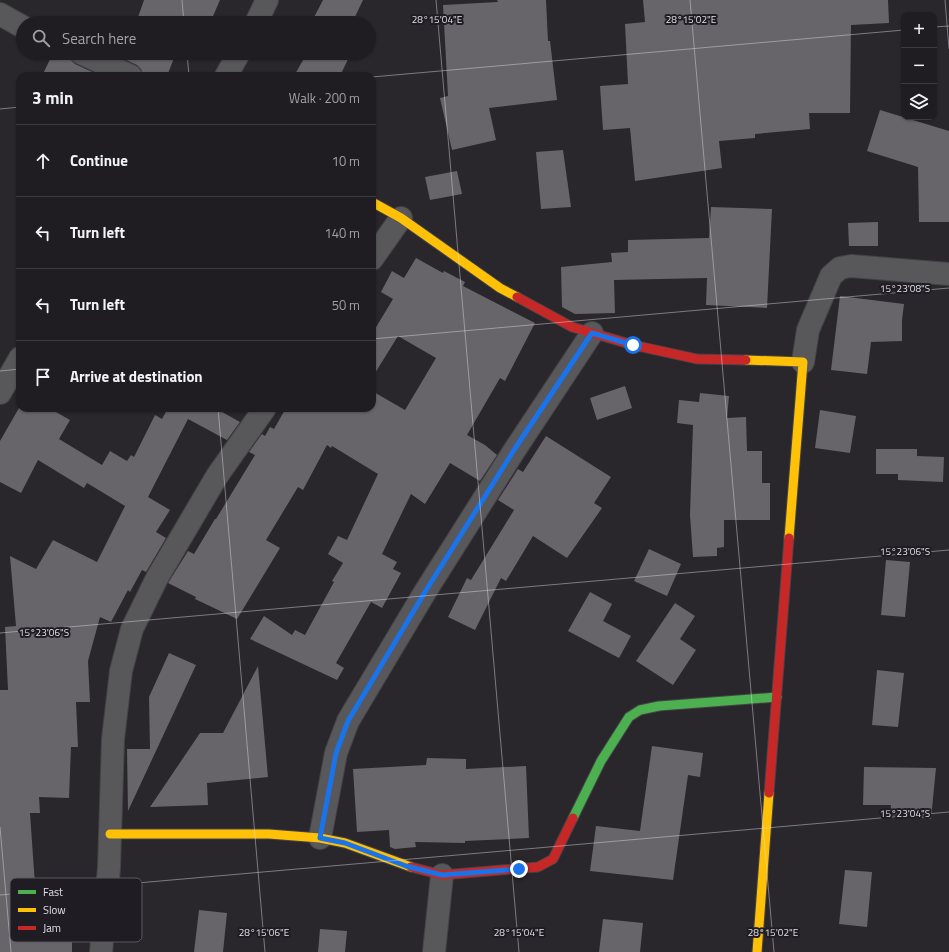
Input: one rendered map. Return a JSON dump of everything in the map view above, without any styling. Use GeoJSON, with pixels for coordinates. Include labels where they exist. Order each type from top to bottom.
{"type":"FeatureCollection","features":[{"type":"Feature","properties":{"kind":"street"},"geometry":{"type":"LineString","coordinates":[[259,16],[267,0]]}},
{"type":"Feature","properties":{"kind":"street"},"geometry":{"type":"LineString","coordinates":[[0,14],[16,22]]}},
{"type":"Feature","properties":{"kind":"street"},"geometry":{"type":"LineString","coordinates":[[96,60],[122,72]]}},
{"type":"Feature","properties":{"kind":"street"},"geometry":{"type":"LineString","coordinates":[[228,72],[235,60]]}},
{"type":"Feature","properties":{"kind":"street"},"geometry":{"type":"LineString","coordinates":[[376,204],[401,218],[500,288],[572,327],[633,345],[697,359],[803,362]]}},
{"type":"Feature","properties":{"kind":"street"},"geometry":{"type":"LineString","coordinates":[[376,253],[401,218]]}},
{"type":"Feature","properties":{"kind":"street"},"geometry":{"type":"LineString","coordinates":[[757,952],[803,362],[808,330],[831,276],[840,268],[851,266],[949,274]]}},
{"type":"Feature","properties":{"kind":"street"},"geometry":{"type":"LineString","coordinates":[[320,838],[336,753],[348,721],[425,592],[488,491],[592,333]]}},
{"type":"Feature","properties":{"kind":"street"},"geometry":{"type":"LineString","coordinates":[[0,393],[16,365]]}},
{"type":"Feature","properties":{"kind":"street"},"geometry":{"type":"LineString","coordinates":[[108,878],[113,739],[121,671],[132,629],[157,578],[217,476],[262,412]]}},
{"type":"Feature","properties":{"kind":"street"},"geometry":{"type":"LineString","coordinates":[[110,834],[269,834],[320,838],[345,843],[406,866],[442,875],[538,867],[552,859],[601,761],[629,717],[640,710],[659,706],[777,697]]}},
{"type":"Feature","properties":{"kind":"street"},"geometry":{"type":"LineString","coordinates":[[434,952],[442,875]]}},
{"type":"Feature","properties":{"kind":"street"},"geometry":{"type":"LineString","coordinates":[[101,952],[102,942]]}},
{"type":"Feature","properties":{"kind":"building"},"geometry":{"type":"Polygon","coordinates":[[[144,0],[220,0],[213,16],[138,16],[144,0]]]}},
{"type":"Feature","properties":{"kind":"building"},"geometry":{"type":"Polygon","coordinates":[[[323,0],[363,0],[355,16],[315,16],[323,0]]]}},
{"type":"Feature","properties":{"kind":"building"},"geometry":{"type":"Polygon","coordinates":[[[497,0],[546,0],[548,41],[550,41],[557,100],[489,108],[496,140],[452,150],[440,98],[448,96],[443,5],[498,2],[497,0]]]}},
{"type":"Feature","properties":{"kind":"building"},"geometry":{"type":"Polygon","coordinates":[[[643,0],[888,0],[889,23],[851,25],[850,113],[809,113],[810,129],[755,134],[755,138],[719,141],[722,168],[635,181],[630,128],[603,130],[600,86],[628,84],[625,24],[645,22],[643,0]]]}},
{"type":"Feature","properties":{"kind":"building"},"geometry":{"type":"Polygon","coordinates":[[[50,60],[71,60],[75,64],[92,72],[44,72],[50,60]]]}},
{"type":"Feature","properties":{"kind":"building"},"geometry":{"type":"Polygon","coordinates":[[[126,60],[173,60],[169,72],[142,72],[137,65],[126,60]]]}},
{"type":"Feature","properties":{"kind":"building"},"geometry":{"type":"Polygon","coordinates":[[[303,60],[348,60],[342,72],[296,72],[303,60]]]}},
{"type":"Feature","properties":{"kind":"building"},"geometry":{"type":"Polygon","coordinates":[[[880,110],[901,116],[901,120],[913,120],[949,131],[949,222],[919,222],[918,167],[867,151],[880,110]]]}},
{"type":"Feature","properties":{"kind":"building"},"geometry":{"type":"Polygon","coordinates":[[[563,150],[571,207],[541,209],[536,152],[563,150]]]}},
{"type":"Feature","properties":{"kind":"building"},"geometry":{"type":"Polygon","coordinates":[[[457,171],[462,194],[430,200],[425,177],[457,171]]]}},
{"type":"Feature","properties":{"kind":"building"},"geometry":{"type":"Polygon","coordinates":[[[711,207],[772,209],[767,308],[706,305],[707,278],[614,280],[615,313],[575,314],[562,307],[561,267],[612,262],[611,253],[628,252],[628,240],[709,238],[711,207]]]}},
{"type":"Feature","properties":{"kind":"building"},"geometry":{"type":"Polygon","coordinates":[[[878,222],[878,246],[849,246],[848,223],[878,222]]]}},
{"type":"Feature","properties":{"kind":"building"},"geometry":{"type":"Polygon","coordinates":[[[416,258],[443,273],[444,271],[465,282],[463,286],[535,323],[505,381],[500,378],[467,435],[485,445],[497,455],[480,481],[450,463],[425,504],[411,494],[382,554],[397,562],[393,569],[401,573],[382,608],[371,602],[336,663],[344,668],[337,680],[250,639],[264,616],[292,635],[295,630],[305,635],[334,582],[332,581],[343,563],[328,554],[338,536],[347,540],[378,474],[332,446],[331,448],[327,445],[303,490],[298,487],[266,540],[280,548],[237,619],[195,599],[196,597],[168,583],[188,551],[194,554],[216,519],[255,455],[249,452],[262,434],[265,436],[270,427],[274,429],[284,412],[376,412],[376,393],[405,410],[436,358],[398,336],[376,372],[376,327],[393,299],[381,292],[392,271],[404,278],[416,258]]]}},
{"type":"Feature","properties":{"kind":"building"},"geometry":{"type":"Polygon","coordinates":[[[840,296],[904,304],[902,341],[871,342],[867,374],[831,370],[840,296]]]}},
{"type":"Feature","properties":{"kind":"building"},"geometry":{"type":"Polygon","coordinates":[[[625,386],[632,408],[597,420],[590,398],[625,386]]]}},
{"type":"Feature","properties":{"kind":"building"},"geometry":{"type":"Polygon","coordinates":[[[700,393],[729,396],[727,418],[746,417],[747,451],[762,451],[762,483],[770,483],[770,520],[724,520],[724,547],[717,548],[717,556],[693,557],[690,515],[693,425],[677,423],[679,400],[699,402],[700,393]]]}},
{"type":"Feature","properties":{"kind":"building"},"geometry":{"type":"Polygon","coordinates":[[[820,410],[856,416],[850,453],[815,448],[820,410]]]}},
{"type":"Feature","properties":{"kind":"building"},"geometry":{"type":"Polygon","coordinates":[[[17,412],[56,412],[70,420],[59,439],[102,465],[110,451],[127,461],[131,455],[134,457],[155,415],[162,419],[166,412],[222,412],[240,422],[227,440],[188,419],[148,497],[170,510],[156,532],[166,538],[146,572],[142,570],[130,592],[128,590],[111,622],[100,617],[88,661],[90,702],[76,702],[78,747],[71,747],[69,798],[39,797],[40,813],[30,813],[35,878],[10,878],[10,942],[72,942],[72,952],[0,952],[0,690],[8,690],[5,627],[16,626],[10,556],[36,569],[53,540],[97,562],[125,506],[87,483],[84,488],[38,460],[21,493],[0,482],[0,441],[17,412]]]}},
{"type":"Feature","properties":{"kind":"building"},"geometry":{"type":"Polygon","coordinates":[[[546,436],[611,477],[594,503],[602,508],[567,558],[533,536],[506,581],[501,578],[475,630],[448,617],[467,578],[471,580],[514,510],[498,500],[518,469],[523,472],[546,436]]]}},
{"type":"Feature","properties":{"kind":"building"},"geometry":{"type":"Polygon","coordinates":[[[876,449],[917,449],[917,456],[944,457],[943,482],[898,480],[898,474],[876,474],[876,449]]]}},
{"type":"Feature","properties":{"kind":"building"},"geometry":{"type":"Polygon","coordinates":[[[649,549],[681,564],[667,596],[634,581],[649,549]]]}},
{"type":"Feature","properties":{"kind":"building"},"geometry":{"type":"Polygon","coordinates":[[[886,560],[910,562],[905,617],[881,615],[886,560]]]}},
{"type":"Feature","properties":{"kind":"building"},"geometry":{"type":"Polygon","coordinates":[[[590,592],[612,604],[603,621],[631,636],[619,658],[568,631],[590,592]]]}},
{"type":"Feature","properties":{"kind":"building"},"geometry":{"type":"Polygon","coordinates":[[[675,603],[695,616],[680,639],[696,650],[673,685],[636,661],[675,603]]]}},
{"type":"Feature","properties":{"kind":"building"},"geometry":{"type":"Polygon","coordinates":[[[169,653],[196,665],[128,811],[127,749],[150,749],[149,697],[169,653]]]}},
{"type":"Feature","properties":{"kind":"building"},"geometry":{"type":"Polygon","coordinates":[[[258,666],[268,777],[207,783],[208,805],[150,807],[200,733],[223,733],[258,666]]]}},
{"type":"Feature","properties":{"kind":"building"},"geometry":{"type":"Polygon","coordinates":[[[877,670],[904,673],[898,727],[872,725],[877,670]]]}},
{"type":"Feature","properties":{"kind":"building"},"geometry":{"type":"Polygon","coordinates":[[[652,746],[703,753],[700,777],[688,775],[673,880],[590,871],[596,826],[640,831],[652,746]]]}},
{"type":"Feature","properties":{"kind":"building"},"geometry":{"type":"Polygon","coordinates":[[[427,758],[466,759],[466,769],[526,766],[529,838],[465,841],[465,843],[415,842],[416,847],[395,849],[390,847],[389,830],[357,832],[353,769],[426,765],[427,758]]]}},
{"type":"Feature","properties":{"kind":"building"},"geometry":{"type":"Polygon","coordinates":[[[864,767],[936,768],[931,819],[890,815],[891,805],[863,805],[864,767]]]}},
{"type":"Feature","properties":{"kind":"building"},"geometry":{"type":"Polygon","coordinates":[[[845,870],[872,872],[867,927],[839,924],[845,870]]]}},
{"type":"Feature","properties":{"kind":"building"},"geometry":{"type":"Polygon","coordinates":[[[199,910],[227,913],[223,952],[194,952],[199,910]]]}},
{"type":"Feature","properties":{"kind":"building"},"geometry":{"type":"Polygon","coordinates":[[[603,919],[643,923],[640,952],[599,952],[603,919]]]}},
{"type":"Feature","properties":{"kind":"building"},"geometry":{"type":"Polygon","coordinates":[[[320,929],[347,931],[345,952],[318,952],[320,929]]]}},
{"type":"Feature","properties":{"kind":"traffic: fast"},"geometry":{"type":"LineString","coordinates":[[573,818],[601,761],[629,717],[640,710],[659,706],[777,697]]}},
{"type":"Feature","properties":{"kind":"traffic: slow"},"geometry":{"type":"LineString","coordinates":[[376,204],[401,218],[500,288],[517,297]]}},
{"type":"Feature","properties":{"kind":"traffic: slow"},"geometry":{"type":"LineString","coordinates":[[746,360],[803,362],[789,538]]}},
{"type":"Feature","properties":{"kind":"traffic: slow"},"geometry":{"type":"LineString","coordinates":[[757,952],[769,793]]}},
{"type":"Feature","properties":{"kind":"traffic: slow"},"geometry":{"type":"LineString","coordinates":[[110,834],[269,834],[320,838],[345,843],[411,867]]}},
{"type":"Feature","properties":{"kind":"traffic: jam"},"geometry":{"type":"LineString","coordinates":[[517,297],[572,327],[633,345],[697,359],[746,360]]}},
{"type":"Feature","properties":{"kind":"traffic: jam"},"geometry":{"type":"LineString","coordinates":[[769,793],[789,538]]}},
{"type":"Feature","properties":{"kind":"traffic: jam"},"geometry":{"type":"LineString","coordinates":[[411,867],[442,875],[538,867],[553,859],[573,818]]}},
{"type":"Feature","properties":{"kind":"route"},"geometry":{"type":"LineString","coordinates":[[519,869],[442,875],[406,866],[345,843],[320,838],[336,753],[348,721],[425,592],[514,450],[592,333],[633,345]]}}]}
